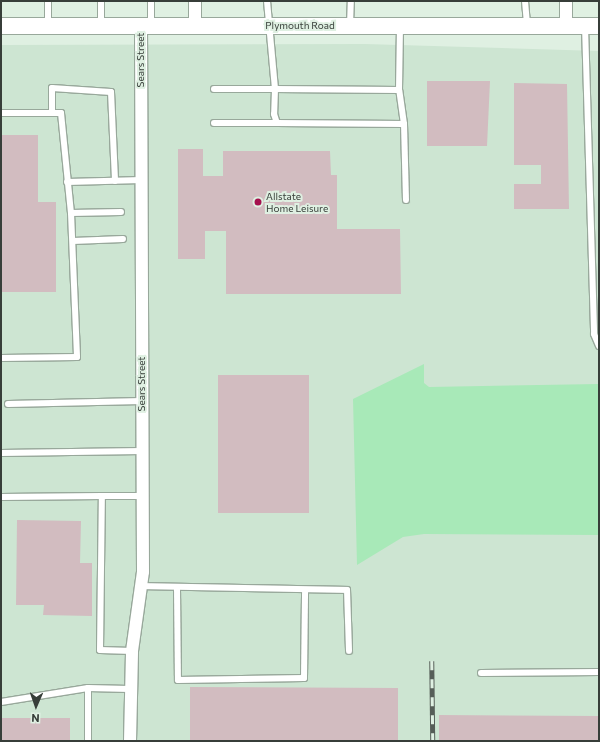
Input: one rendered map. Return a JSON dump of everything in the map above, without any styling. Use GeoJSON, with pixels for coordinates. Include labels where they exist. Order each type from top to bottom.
{"type":"FeatureCollection","features":[{"type":"Feature","properties":{"kind":"main road","name":"Plymouth Road"},"geometry":{"type":"LineString","coordinates":[[1,26],[592,26]]}},
{"type":"Feature","properties":{"kind":"street"},"geometry":{"type":"LineString","coordinates":[[195,1],[195,27]]}},
{"type":"Feature","properties":{"kind":"street"},"geometry":{"type":"LineString","coordinates":[[566,1],[566,26]]}},
{"type":"Feature","properties":{"kind":"street","name":"Sears Street"},"geometry":{"type":"LineString","coordinates":[[130,741],[129,690],[132,651],[141,586],[142,180],[146,27]]}},
{"type":"Feature","properties":{"kind":"lane"},"geometry":{"type":"LineString","coordinates":[[48,1],[48,27]]}},
{"type":"Feature","properties":{"kind":"lane"},"geometry":{"type":"LineString","coordinates":[[101,1],[101,27]]}},
{"type":"Feature","properties":{"kind":"lane"},"geometry":{"type":"LineString","coordinates":[[146,27],[151,1]]}},
{"type":"Feature","properties":{"kind":"lane"},"geometry":{"type":"LineString","coordinates":[[267,1],[271,26],[275,89],[274,114],[277,123]]}},
{"type":"Feature","properties":{"kind":"lane"},"geometry":{"type":"LineString","coordinates":[[350,26],[351,1]]}},
{"type":"Feature","properties":{"kind":"lane"},"geometry":{"type":"LineString","coordinates":[[525,1],[527,26]]}},
{"type":"Feature","properties":{"kind":"lane"},"geometry":{"type":"LineString","coordinates":[[400,26],[399,90],[404,124],[406,200]]}},
{"type":"Feature","properties":{"kind":"lane"},"geometry":{"type":"LineString","coordinates":[[592,26],[594,334],[599,346]]}},
{"type":"Feature","properties":{"kind":"lane"},"geometry":{"type":"LineString","coordinates":[[52,113],[52,88],[111,92],[115,181]]}},
{"type":"Feature","properties":{"kind":"lane"},"geometry":{"type":"LineString","coordinates":[[214,89],[399,90]]}},
{"type":"Feature","properties":{"kind":"lane"},"geometry":{"type":"LineString","coordinates":[[1,113],[61,112],[73,241],[77,357],[1,358]]}},
{"type":"Feature","properties":{"kind":"lane"},"geometry":{"type":"LineString","coordinates":[[214,123],[404,124]]}},
{"type":"Feature","properties":{"kind":"lane"},"geometry":{"type":"LineString","coordinates":[[67,182],[142,180]]}},
{"type":"Feature","properties":{"kind":"lane"},"geometry":{"type":"LineString","coordinates":[[71,213],[120,212]]}},
{"type":"Feature","properties":{"kind":"lane"},"geometry":{"type":"LineString","coordinates":[[73,241],[123,240]]}},
{"type":"Feature","properties":{"kind":"lane"},"geometry":{"type":"LineString","coordinates":[[8,404],[142,401]]}},
{"type":"Feature","properties":{"kind":"lane"},"geometry":{"type":"LineString","coordinates":[[1,453],[142,452]]}},
{"type":"Feature","properties":{"kind":"lane"},"geometry":{"type":"LineString","coordinates":[[102,496],[100,650],[132,651]]}},
{"type":"Feature","properties":{"kind":"lane"},"geometry":{"type":"LineString","coordinates":[[1,497],[142,496]]}},
{"type":"Feature","properties":{"kind":"lane"},"geometry":{"type":"LineString","coordinates":[[141,586],[177,589],[347,590],[349,651]]}},
{"type":"Feature","properties":{"kind":"lane"},"geometry":{"type":"LineString","coordinates":[[177,589],[178,680],[304,678],[305,590]]}},
{"type":"Feature","properties":{"kind":"lane"},"geometry":{"type":"LineString","coordinates":[[481,673],[599,672]]}},
{"type":"Feature","properties":{"kind":"lane"},"geometry":{"type":"LineString","coordinates":[[88,688],[88,741]]}},
{"type":"Feature","properties":{"kind":"lane"},"geometry":{"type":"LineString","coordinates":[[1,702],[88,688],[129,690]]}},
{"type":"Feature","properties":{"kind":"shaded area"},"geometry":{"type":"Polygon","coordinates":[[[365,44],[599,51],[599,741],[1,741],[1,45],[365,44]]]}},
{"type":"Feature","properties":{"kind":"green space"},"geometry":{"type":"Polygon","coordinates":[[[424,364],[424,383],[429,387],[599,384],[599,535],[424,534],[403,537],[357,565],[353,399],[424,364]]]}},
{"type":"Feature","properties":{"kind":"building"},"geometry":{"type":"Polygon","coordinates":[[[427,81],[490,81],[487,146],[427,146],[427,81]]]}},
{"type":"Feature","properties":{"kind":"building"},"geometry":{"type":"Polygon","coordinates":[[[514,83],[567,84],[569,209],[514,209],[514,184],[541,184],[541,165],[514,165],[514,83]]]}},
{"type":"Feature","properties":{"kind":"building"},"geometry":{"type":"Polygon","coordinates":[[[1,135],[38,135],[38,202],[56,202],[56,292],[1,292],[1,135]]]}},
{"type":"Feature","properties":{"kind":"building","name":"Allstate Home Leisure"},"geometry":{"type":"Polygon","coordinates":[[[178,149],[203,149],[203,176],[223,176],[223,151],[330,151],[331,175],[337,175],[337,229],[400,229],[401,294],[226,294],[226,231],[205,231],[205,259],[178,259],[178,149]]]}},
{"type":"Feature","properties":{"kind":"building"},"geometry":{"type":"Polygon","coordinates":[[[218,375],[309,375],[309,513],[218,513],[218,375]]]}},
{"type":"Feature","properties":{"kind":"building"},"geometry":{"type":"Polygon","coordinates":[[[17,520],[81,521],[80,563],[92,563],[92,616],[43,615],[44,605],[16,605],[17,520]]]}},
{"type":"Feature","properties":{"kind":"building"},"geometry":{"type":"Polygon","coordinates":[[[190,687],[398,688],[398,741],[190,741],[190,687]]]}},
{"type":"Feature","properties":{"kind":"building"},"geometry":{"type":"Polygon","coordinates":[[[439,715],[599,716],[599,741],[439,741],[439,715]]]}},
{"type":"Feature","properties":{"kind":"building"},"geometry":{"type":"Polygon","coordinates":[[[1,718],[70,718],[70,741],[1,741],[1,718]]]}},
{"type":"Feature","properties":{"kind":"railway"},"geometry":{"type":"LineString","coordinates":[[432,661],[433,741]]}},
{"type":"Feature","properties":{"kind":"place","name":"Allstate Home Leisure"},"geometry":{"type":"Point","coordinates":[258,202]}}]}
